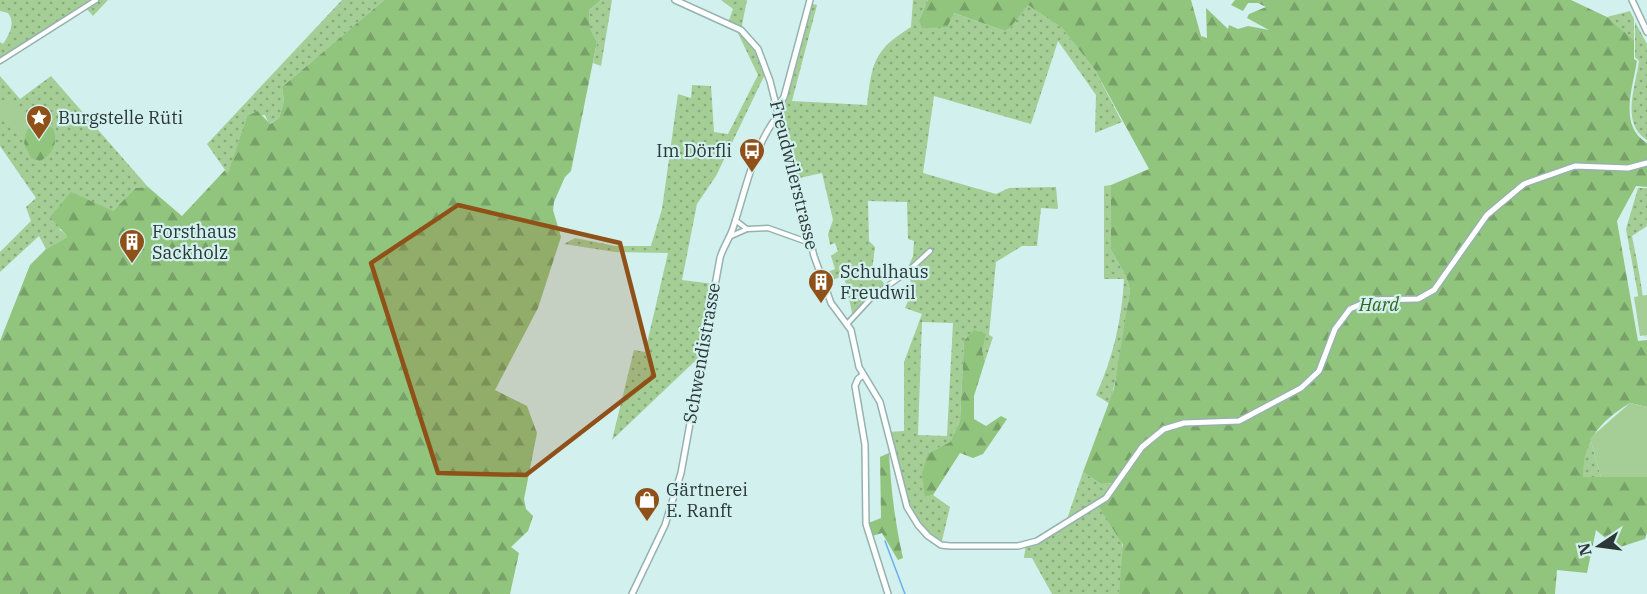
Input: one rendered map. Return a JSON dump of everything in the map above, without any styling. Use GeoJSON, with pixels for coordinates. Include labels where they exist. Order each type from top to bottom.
{"type":"FeatureCollection","features":[{"type":"Feature","properties":{"kind":"street"},"geometry":{"type":"LineString","coordinates":[[0,61],[96,0]]}},
{"type":"Feature","properties":{"kind":"street","name":"Freudwilerstrasse"},"geometry":{"type":"LineString","coordinates":[[675,0],[735,26],[748,36],[764,61],[810,243],[831,303],[848,323],[863,375],[873,386],[880,402],[907,507],[918,525],[935,541],[950,546],[1026,544],[1098,505],[1112,490],[1142,447],[1164,429],[1184,423],[1239,421],[1307,384],[1319,371],[1335,329],[1350,309],[1370,300],[1410,300],[1434,290],[1487,215],[1519,187],[1575,166],[1628,168],[1647,163]]}},
{"type":"Feature","properties":{"kind":"street"},"geometry":{"type":"LineString","coordinates":[[777,107],[784,97],[810,0]]}},
{"type":"Feature","properties":{"kind":"street"},"geometry":{"type":"LineString","coordinates":[[1632,0],[1647,32]]}},
{"type":"Feature","properties":{"kind":"street","name":"Schwendistrasse"},"geometry":{"type":"LineString","coordinates":[[632,594],[661,535],[676,490],[718,264],[757,156],[779,114]]}},
{"type":"Feature","properties":{"kind":"street"},"geometry":{"type":"LineString","coordinates":[[735,220],[747,230]]}},
{"type":"Feature","properties":{"kind":"street"},"geometry":{"type":"LineString","coordinates":[[729,237],[747,230],[776,229],[810,243]]}},
{"type":"Feature","properties":{"kind":"street"},"geometry":{"type":"LineString","coordinates":[[848,323],[873,296],[906,273],[930,251]]}},
{"type":"Feature","properties":{"kind":"street"},"geometry":{"type":"LineString","coordinates":[[863,375],[855,386],[866,452],[866,524],[888,594]]}},
{"type":"Feature","properties":{"kind":"highlighted area"},"geometry":{"type":"Polygon","coordinates":[[[458,205],[620,243],[654,376],[526,475],[438,473],[371,263],[458,205]]]}},
{"type":"Feature","properties":{"kind":"green space"},"geometry":{"type":"Polygon","coordinates":[[[0,0],[108,0],[93,16],[85,7],[0,61],[0,42],[3,44],[12,25],[8,13],[0,11],[0,0]]]}},
{"type":"Feature","properties":{"kind":"green space"},"geometry":{"type":"Polygon","coordinates":[[[342,0],[384,0],[282,87],[284,101],[279,118],[269,124],[265,115],[247,116],[228,174],[207,144],[342,0]]]}},
{"type":"Feature","properties":{"kind":"green space"},"geometry":{"type":"Polygon","coordinates":[[[384,0],[601,0],[589,10],[590,28],[597,42],[571,171],[565,177],[554,202],[553,210],[561,237],[538,308],[495,390],[527,406],[537,433],[524,499],[526,509],[533,516],[528,531],[511,547],[519,553],[510,594],[0,594],[0,341],[30,265],[46,249],[68,237],[50,217],[71,192],[113,211],[135,188],[148,187],[182,216],[225,170],[228,173],[247,116],[258,111],[270,124],[279,118],[284,101],[282,87],[384,0]]]}},
{"type":"Feature","properties":{"kind":"green space"},"geometry":{"type":"Polygon","coordinates":[[[601,0],[612,0],[601,66],[593,63],[597,42],[590,28],[589,10],[601,0]]]}},
{"type":"Feature","properties":{"kind":"green space"},"geometry":{"type":"Polygon","coordinates":[[[721,0],[747,0],[741,30],[748,37],[767,70],[716,176],[697,204],[682,280],[714,284],[701,359],[694,362],[612,440],[634,350],[645,352],[668,253],[615,252],[564,244],[575,238],[615,246],[651,246],[662,209],[678,94],[691,98],[692,85],[711,86],[714,132],[728,134],[758,75],[735,27],[728,23],[733,9],[721,0]]]}},
{"type":"Feature","properties":{"kind":"green space"},"geometry":{"type":"Polygon","coordinates":[[[913,0],[928,0],[919,20],[954,13],[1005,31],[1010,28],[1027,4],[1062,28],[1095,70],[1122,122],[1095,133],[1096,95],[1058,41],[1031,124],[934,96],[923,173],[996,194],[1009,188],[1056,187],[1058,209],[1041,208],[1037,246],[1022,246],[996,262],[989,335],[993,337],[985,361],[982,350],[964,341],[960,421],[950,442],[928,453],[925,497],[933,495],[950,507],[941,545],[912,518],[888,432],[904,431],[904,362],[922,314],[905,308],[914,287],[906,273],[913,256],[914,241],[908,239],[907,202],[868,201],[869,241],[875,247],[872,271],[886,285],[853,317],[844,276],[824,283],[821,275],[835,269],[831,256],[838,251],[835,243],[830,245],[828,234],[833,220],[822,173],[795,179],[780,115],[809,3],[817,5],[792,101],[867,105],[873,67],[877,58],[889,43],[911,27],[913,0]],[[922,322],[918,435],[947,436],[953,323],[922,322]]]}},
{"type":"Feature","properties":{"kind":"green space","name":"Hard"},"geometry":{"type":"Polygon","coordinates":[[[928,0],[1191,0],[1201,36],[1207,38],[1206,8],[1228,29],[1229,25],[1238,29],[1248,26],[1269,30],[1247,18],[1249,14],[1266,7],[1258,3],[1248,3],[1243,11],[1231,5],[1235,0],[1571,0],[1607,17],[1634,40],[1634,59],[1637,61],[1630,116],[1638,136],[1647,143],[1647,187],[1636,186],[1617,221],[1638,341],[1647,340],[1647,407],[1630,403],[1602,425],[1586,453],[1583,477],[1647,477],[1647,533],[1645,539],[1617,548],[1596,530],[1587,573],[1557,570],[1555,594],[1119,594],[1123,545],[1098,505],[1116,483],[1101,484],[1083,472],[1114,389],[1130,290],[1126,276],[1111,250],[1111,185],[1149,169],[1095,70],[1062,28],[1028,5],[1005,31],[954,13],[947,27],[922,28],[919,20],[928,0]]]}},
{"type":"Feature","properties":{"kind":"green space"},"geometry":{"type":"Polygon","coordinates":[[[1630,11],[1634,19],[1634,40],[1607,17],[1630,11]]]}},
{"type":"Feature","properties":{"kind":"green space"},"geometry":{"type":"Polygon","coordinates":[[[1635,22],[1647,44],[1647,140],[1639,133],[1632,114],[1633,92],[1639,61],[1635,57],[1635,22]]]}},
{"type":"Feature","properties":{"kind":"green space"},"geometry":{"type":"Polygon","coordinates":[[[0,76],[20,99],[51,76],[148,187],[135,188],[113,211],[59,229],[69,237],[46,249],[39,236],[0,272],[0,252],[31,221],[26,207],[36,198],[0,146],[0,76]]]}},
{"type":"Feature","properties":{"kind":"green space"},"geometry":{"type":"Polygon","coordinates":[[[5,99],[30,123],[22,132],[0,111],[0,104],[5,99]]]}},
{"type":"Feature","properties":{"kind":"green space"},"geometry":{"type":"Polygon","coordinates":[[[38,122],[53,128],[55,133],[55,143],[51,152],[40,161],[31,158],[24,143],[27,130],[38,122]]]}},
{"type":"Feature","properties":{"kind":"green space"},"geometry":{"type":"Polygon","coordinates":[[[1111,185],[1111,250],[1126,276],[1130,290],[1121,355],[1110,404],[1096,395],[1116,338],[1124,279],[1104,279],[1104,186],[1111,185]]]}},
{"type":"Feature","properties":{"kind":"green space"},"geometry":{"type":"Polygon","coordinates":[[[1638,188],[1647,188],[1647,226],[1632,236],[1644,302],[1646,339],[1626,229],[1638,188]]]}},
{"type":"Feature","properties":{"kind":"green space"},"geometry":{"type":"Polygon","coordinates":[[[1647,295],[1647,335],[1640,336],[1634,297],[1647,295]]]}},
{"type":"Feature","properties":{"kind":"green space"},"geometry":{"type":"Polygon","coordinates":[[[974,330],[986,334],[982,350],[985,361],[974,396],[974,419],[986,426],[1001,416],[1007,419],[983,454],[973,458],[960,453],[933,495],[925,497],[922,474],[928,453],[950,442],[960,421],[964,341],[974,330]]]}},
{"type":"Feature","properties":{"kind":"green space"},"geometry":{"type":"Polygon","coordinates":[[[1630,403],[1647,407],[1647,477],[1601,477],[1590,438],[1630,403]]]}},
{"type":"Feature","properties":{"kind":"green space"},"geometry":{"type":"Polygon","coordinates":[[[1590,438],[1601,477],[1583,478],[1583,456],[1590,438]]]}},
{"type":"Feature","properties":{"kind":"green space"},"geometry":{"type":"Polygon","coordinates":[[[889,453],[894,506],[903,558],[898,560],[882,533],[869,537],[866,524],[881,518],[880,457],[889,453]]]}},
{"type":"Feature","properties":{"kind":"green space"},"geometry":{"type":"Polygon","coordinates":[[[1083,472],[1101,484],[1117,483],[1120,538],[1124,551],[1119,594],[1052,594],[1032,558],[1024,558],[1026,544],[1065,525],[1083,472]]]}},
{"type":"Feature","properties":{"kind":"waterway"},"geometry":{"type":"LineString","coordinates":[[885,541],[905,594]]}},
{"type":"Feature","properties":{"kind":"place","name":"Burgstelle Rüti"},"geometry":{"type":"Point","coordinates":[39,141]}},
{"type":"Feature","properties":{"kind":"place","name":"Im Dörfli"},"geometry":{"type":"Point","coordinates":[752,174]}},
{"type":"Feature","properties":{"kind":"place","name":"Forsthaus Sackholz"},"geometry":{"type":"Point","coordinates":[132,265]}},
{"type":"Feature","properties":{"kind":"place","name":"Schulhaus Freudwil"},"geometry":{"type":"Point","coordinates":[821,305]}},
{"type":"Feature","properties":{"kind":"place","name":"Gärtnerei E. Ranft"},"geometry":{"type":"Point","coordinates":[647,523]}}]}
